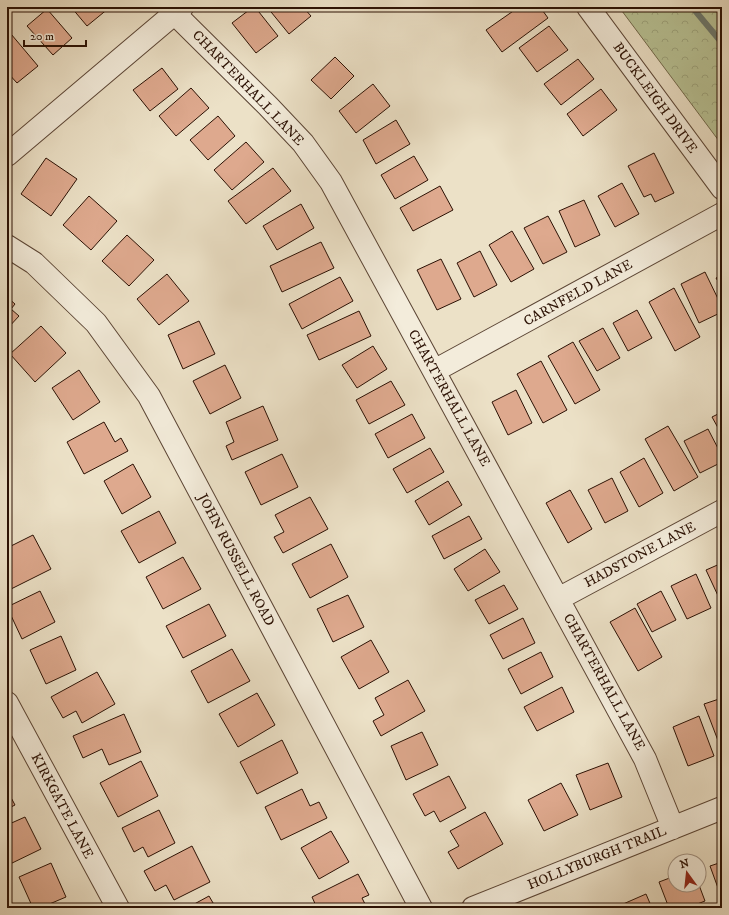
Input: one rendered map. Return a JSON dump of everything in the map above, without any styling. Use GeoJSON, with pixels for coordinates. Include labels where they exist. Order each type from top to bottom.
{"type":"FeatureCollection","features":[{"type":"Feature","properties":{"kind":"street","name":"BUCKLEIGH DRIVE"},"geometry":{"type":"LineString","coordinates":[[588,7],[722,188]]}},
{"type":"Feature","properties":{"kind":"street"},"geometry":{"type":"LineString","coordinates":[[7,155],[175,9]]}},
{"type":"Feature","properties":{"kind":"street","name":"CHARTERHALL LANE"},"geometry":{"type":"LineString","coordinates":[[175,9],[303,143],[331,182],[645,759],[673,828]]}},
{"type":"Feature","properties":{"kind":"street","name":"CARNFELD LANE"},"geometry":{"type":"LineString","coordinates":[[434,372],[722,214]]}},
{"type":"Feature","properties":{"kind":"street","name":"JOHN RUSSELL ROAD"},"geometry":{"type":"LineString","coordinates":[[7,246],[34,263],[96,323],[148,396],[421,908]]}},
{"type":"Feature","properties":{"kind":"street","name":"HADSTONE LANE"},"geometry":{"type":"LineString","coordinates":[[558,599],[722,511]]}},
{"type":"Feature","properties":{"kind":"street","name":"KIRKGATE LANE"},"geometry":{"type":"LineString","coordinates":[[7,703],[118,908]]}},
{"type":"Feature","properties":{"kind":"street","name":"HOLLYBURGH TRAIL"},"geometry":{"type":"LineString","coordinates":[[473,908],[722,808]]}},
{"type":"Feature","properties":{"kind":"green space"},"geometry":{"type":"Polygon","coordinates":[[[619,7],[715,7],[722,16],[722,145],[619,7]]]}},
{"type":"Feature","properties":{"kind":"building"},"geometry":{"type":"Polygon","coordinates":[[[71,7],[108,7],[109,8],[87,26],[71,7]]]}},
{"type":"Feature","properties":{"kind":"building"},"geometry":{"type":"Polygon","coordinates":[[[255,7],[278,36],[256,53],[232,23],[255,7]]]}},
{"type":"Feature","properties":{"kind":"building"},"geometry":{"type":"Polygon","coordinates":[[[267,7],[303,7],[311,16],[289,34],[267,7]]]}},
{"type":"Feature","properties":{"kind":"building"},"geometry":{"type":"Polygon","coordinates":[[[490,7],[499,7],[493,11],[490,7]]]}},
{"type":"Feature","properties":{"kind":"building"},"geometry":{"type":"Polygon","coordinates":[[[519,7],[540,7],[548,18],[502,52],[486,30],[519,7]]]}},
{"type":"Feature","properties":{"kind":"building"},"geometry":{"type":"Polygon","coordinates":[[[47,9],[72,38],[53,55],[27,26],[47,9]]]}},
{"type":"Feature","properties":{"kind":"building"},"geometry":{"type":"Polygon","coordinates":[[[549,26],[568,50],[537,72],[519,48],[549,26]]]}},
{"type":"Feature","properties":{"kind":"building"},"geometry":{"type":"Polygon","coordinates":[[[11,34],[38,66],[17,83],[7,72],[7,37],[11,34]]]}},
{"type":"Feature","properties":{"kind":"building"},"geometry":{"type":"Polygon","coordinates":[[[335,57],[354,76],[331,99],[311,80],[335,57]]]}},
{"type":"Feature","properties":{"kind":"building"},"geometry":{"type":"Polygon","coordinates":[[[578,59],[594,79],[561,105],[544,84],[578,59]]]}},
{"type":"Feature","properties":{"kind":"building"},"geometry":{"type":"Polygon","coordinates":[[[162,68],[178,89],[150,111],[133,90],[162,68]]]}},
{"type":"Feature","properties":{"kind":"building"},"geometry":{"type":"Polygon","coordinates":[[[373,84],[390,106],[356,133],[339,111],[373,84]]]}},
{"type":"Feature","properties":{"kind":"building"},"geometry":{"type":"Polygon","coordinates":[[[191,88],[209,108],[176,136],[159,116],[191,88]]]}},
{"type":"Feature","properties":{"kind":"building"},"geometry":{"type":"Polygon","coordinates":[[[601,89],[617,110],[583,136],[567,114],[601,89]]]}},
{"type":"Feature","properties":{"kind":"building"},"geometry":{"type":"Polygon","coordinates":[[[218,116],[235,136],[208,160],[190,140],[218,116]]]}},
{"type":"Feature","properties":{"kind":"building"},"geometry":{"type":"Polygon","coordinates":[[[396,120],[410,144],[376,164],[363,140],[396,120]]]}},
{"type":"Feature","properties":{"kind":"building"},"geometry":{"type":"Polygon","coordinates":[[[246,142],[264,162],[232,190],[214,170],[246,142]]]}},
{"type":"Feature","properties":{"kind":"building"},"geometry":{"type":"Polygon","coordinates":[[[654,153],[674,193],[655,202],[651,194],[644,197],[628,166],[654,153]]]}},
{"type":"Feature","properties":{"kind":"building"},"geometry":{"type":"Polygon","coordinates":[[[414,156],[428,180],[395,199],[381,175],[414,156]]]}},
{"type":"Feature","properties":{"kind":"building"},"geometry":{"type":"Polygon","coordinates":[[[46,158],[77,179],[51,216],[21,194],[46,158]]]}},
{"type":"Feature","properties":{"kind":"building"},"geometry":{"type":"Polygon","coordinates":[[[273,168],[291,191],[246,224],[228,201],[273,168]]]}},
{"type":"Feature","properties":{"kind":"building"},"geometry":{"type":"Polygon","coordinates":[[[622,183],[639,214],[615,227],[598,196],[622,183]]]}},
{"type":"Feature","properties":{"kind":"building"},"geometry":{"type":"Polygon","coordinates":[[[440,186],[453,210],[413,231],[400,208],[440,186]]]}},
{"type":"Feature","properties":{"kind":"building"},"geometry":{"type":"Polygon","coordinates":[[[89,196],[117,221],[91,250],[63,225],[89,196]]]}},
{"type":"Feature","properties":{"kind":"building"},"geometry":{"type":"Polygon","coordinates":[[[584,200],[600,235],[575,247],[559,211],[584,200]]]}},
{"type":"Feature","properties":{"kind":"building"},"geometry":{"type":"Polygon","coordinates":[[[301,204],[314,228],[277,250],[263,226],[301,204]]]}},
{"type":"Feature","properties":{"kind":"building"},"geometry":{"type":"Polygon","coordinates":[[[548,216],[567,252],[543,264],[524,228],[548,216]]]}},
{"type":"Feature","properties":{"kind":"building"},"geometry":{"type":"Polygon","coordinates":[[[512,231],[534,269],[511,282],[489,245],[512,231]]]}},
{"type":"Feature","properties":{"kind":"building"},"geometry":{"type":"Polygon","coordinates":[[[127,235],[154,260],[129,286],[102,261],[127,235]]]}},
{"type":"Feature","properties":{"kind":"building"},"geometry":{"type":"Polygon","coordinates":[[[321,242],[334,268],[282,292],[270,266],[321,242]]]}},
{"type":"Feature","properties":{"kind":"building"},"geometry":{"type":"Polygon","coordinates":[[[480,251],[497,285],[474,297],[457,263],[480,251]]]}},
{"type":"Feature","properties":{"kind":"building"},"geometry":{"type":"Polygon","coordinates":[[[441,259],[461,299],[437,310],[417,270],[441,259]]]}},
{"type":"Feature","properties":{"kind":"building"},"geometry":{"type":"Polygon","coordinates":[[[705,272],[722,307],[722,312],[699,323],[681,284],[705,272]]]}},
{"type":"Feature","properties":{"kind":"building"},"geometry":{"type":"Polygon","coordinates":[[[167,274],[189,301],[159,325],[137,299],[167,274]]]}},
{"type":"Feature","properties":{"kind":"building"},"geometry":{"type":"Polygon","coordinates":[[[722,275],[722,288],[716,278],[722,275]]]}},
{"type":"Feature","properties":{"kind":"building"},"geometry":{"type":"Polygon","coordinates":[[[340,277],[353,301],[302,329],[289,304],[340,277]]]}},
{"type":"Feature","properties":{"kind":"building"},"geometry":{"type":"Polygon","coordinates":[[[674,288],[700,337],[675,351],[649,302],[674,288]]]}},
{"type":"Feature","properties":{"kind":"building"},"geometry":{"type":"Polygon","coordinates":[[[7,297],[15,304],[11,309],[19,316],[7,329],[7,297]]]}},
{"type":"Feature","properties":{"kind":"building"},"geometry":{"type":"Polygon","coordinates":[[[637,310],[652,338],[628,351],[613,323],[637,310]]]}},
{"type":"Feature","properties":{"kind":"building"},"geometry":{"type":"Polygon","coordinates":[[[359,311],[371,336],[319,360],[307,335],[359,311]]]}},
{"type":"Feature","properties":{"kind":"building"},"geometry":{"type":"Polygon","coordinates":[[[199,321],[215,354],[183,369],[168,335],[199,321]]]}},
{"type":"Feature","properties":{"kind":"building"},"geometry":{"type":"Polygon","coordinates":[[[41,326],[66,353],[35,382],[10,354],[41,326]]]}},
{"type":"Feature","properties":{"kind":"building"},"geometry":{"type":"Polygon","coordinates":[[[603,328],[620,358],[597,371],[579,341],[603,328]]]}},
{"type":"Feature","properties":{"kind":"building"},"geometry":{"type":"Polygon","coordinates":[[[573,342],[600,390],[575,404],[548,356],[573,342]]]}},
{"type":"Feature","properties":{"kind":"building"},"geometry":{"type":"Polygon","coordinates":[[[373,346],[387,369],[357,388],[342,365],[373,346]]]}},
{"type":"Feature","properties":{"kind":"building"},"geometry":{"type":"Polygon","coordinates":[[[541,361],[567,410],[543,423],[517,374],[541,361]]]}},
{"type":"Feature","properties":{"kind":"building"},"geometry":{"type":"Polygon","coordinates":[[[225,365],[241,398],[210,414],[193,381],[225,365]]]}},
{"type":"Feature","properties":{"kind":"building"},"geometry":{"type":"Polygon","coordinates":[[[79,370],[100,402],[73,420],[52,388],[79,370]]]}},
{"type":"Feature","properties":{"kind":"building"},"geometry":{"type":"Polygon","coordinates":[[[391,381],[405,405],[369,424],[356,400],[391,381]]]}},
{"type":"Feature","properties":{"kind":"building"},"geometry":{"type":"Polygon","coordinates":[[[516,390],[532,423],[508,435],[492,402],[516,390]]]}},
{"type":"Feature","properties":{"kind":"building"},"geometry":{"type":"Polygon","coordinates":[[[263,406],[278,440],[232,460],[226,446],[234,442],[226,422],[263,406]]]}},
{"type":"Feature","properties":{"kind":"building"},"geometry":{"type":"Polygon","coordinates":[[[722,412],[722,435],[712,417],[722,412]]]}},
{"type":"Feature","properties":{"kind":"building"},"geometry":{"type":"Polygon","coordinates":[[[412,414],[425,438],[388,458],[375,434],[412,414]]]}},
{"type":"Feature","properties":{"kind":"building"},"geometry":{"type":"Polygon","coordinates":[[[104,422],[115,442],[121,438],[128,451],[84,474],[67,442],[104,422]]]}},
{"type":"Feature","properties":{"kind":"building"},"geometry":{"type":"Polygon","coordinates":[[[668,426],[698,477],[674,491],[645,439],[668,426]]]}},
{"type":"Feature","properties":{"kind":"building"},"geometry":{"type":"Polygon","coordinates":[[[708,429],[722,456],[722,462],[700,473],[684,441],[708,429]]]}},
{"type":"Feature","properties":{"kind":"building"},"geometry":{"type":"Polygon","coordinates":[[[430,448],[444,472],[407,493],[393,469],[430,448]]]}},
{"type":"Feature","properties":{"kind":"building"},"geometry":{"type":"Polygon","coordinates":[[[282,454],[298,487],[261,505],[245,472],[282,454]]]}},
{"type":"Feature","properties":{"kind":"building"},"geometry":{"type":"Polygon","coordinates":[[[644,458],[663,493],[639,507],[620,472],[644,458]]]}},
{"type":"Feature","properties":{"kind":"building"},"geometry":{"type":"Polygon","coordinates":[[[133,464],[151,497],[122,514],[104,481],[133,464]]]}},
{"type":"Feature","properties":{"kind":"building"},"geometry":{"type":"Polygon","coordinates":[[[612,478],[628,511],[605,523],[588,490],[612,478]]]}},
{"type":"Feature","properties":{"kind":"building"},"geometry":{"type":"Polygon","coordinates":[[[448,481],[462,505],[429,525],[415,501],[448,481]]]}},
{"type":"Feature","properties":{"kind":"building"},"geometry":{"type":"Polygon","coordinates":[[[570,490],[592,529],[568,543],[546,503],[570,490]]]}},
{"type":"Feature","properties":{"kind":"building"},"geometry":{"type":"Polygon","coordinates":[[[310,497],[328,529],[283,553],[274,537],[284,532],[275,515],[310,497]]]}},
{"type":"Feature","properties":{"kind":"building"},"geometry":{"type":"Polygon","coordinates":[[[159,511],[176,543],[139,563],[121,531],[159,511]]]}},
{"type":"Feature","properties":{"kind":"building"},"geometry":{"type":"Polygon","coordinates":[[[469,516],[482,539],[444,559],[432,536],[469,516]]]}},
{"type":"Feature","properties":{"kind":"building"},"geometry":{"type":"Polygon","coordinates":[[[33,535],[51,569],[7,591],[7,548],[33,535]]]}},
{"type":"Feature","properties":{"kind":"building"},"geometry":{"type":"Polygon","coordinates":[[[331,544],[348,577],[310,598],[292,564],[331,544]]]}},
{"type":"Feature","properties":{"kind":"building"},"geometry":{"type":"Polygon","coordinates":[[[485,549],[500,572],[468,591],[454,569],[485,549]]]}},
{"type":"Feature","properties":{"kind":"building"},"geometry":{"type":"Polygon","coordinates":[[[183,557],[201,589],[163,609],[146,577],[183,557]]]}},
{"type":"Feature","properties":{"kind":"building"},"geometry":{"type":"Polygon","coordinates":[[[722,563],[722,599],[720,600],[706,570],[722,563]]]}},
{"type":"Feature","properties":{"kind":"building"},"geometry":{"type":"Polygon","coordinates":[[[696,574],[711,608],[687,619],[671,586],[696,574]]]}},
{"type":"Feature","properties":{"kind":"building"},"geometry":{"type":"Polygon","coordinates":[[[504,585],[518,609],[489,624],[475,600],[504,585]]]}},
{"type":"Feature","properties":{"kind":"building"},"geometry":{"type":"Polygon","coordinates":[[[40,591],[55,622],[22,639],[7,607],[40,591]]]}},
{"type":"Feature","properties":{"kind":"building"},"geometry":{"type":"Polygon","coordinates":[[[661,591],[676,620],[652,632],[637,604],[661,591]]]}},
{"type":"Feature","properties":{"kind":"building"},"geometry":{"type":"Polygon","coordinates":[[[348,595],[364,627],[333,642],[317,609],[348,595]]]}},
{"type":"Feature","properties":{"kind":"building"},"geometry":{"type":"Polygon","coordinates":[[[209,604],[226,636],[183,658],[166,626],[209,604]]]}},
{"type":"Feature","properties":{"kind":"building"},"geometry":{"type":"Polygon","coordinates":[[[635,608],[662,657],[638,671],[610,622],[635,608]]]}},
{"type":"Feature","properties":{"kind":"building"},"geometry":{"type":"Polygon","coordinates":[[[523,618],[535,643],[503,659],[490,635],[523,618]]]}},
{"type":"Feature","properties":{"kind":"building"},"geometry":{"type":"Polygon","coordinates":[[[61,636],[76,670],[46,684],[30,650],[61,636]]]}},
{"type":"Feature","properties":{"kind":"building"},"geometry":{"type":"Polygon","coordinates":[[[371,640],[389,672],[359,689],[341,657],[371,640]]]}},
{"type":"Feature","properties":{"kind":"building"},"geometry":{"type":"Polygon","coordinates":[[[232,649],[250,681],[208,703],[191,671],[232,649]]]}},
{"type":"Feature","properties":{"kind":"building"},"geometry":{"type":"Polygon","coordinates":[[[541,652],[553,677],[521,694],[508,669],[541,652]]]}},
{"type":"Feature","properties":{"kind":"building"},"geometry":{"type":"Polygon","coordinates":[[[97,672],[115,704],[82,723],[76,711],[63,718],[51,697],[97,672]]]}},
{"type":"Feature","properties":{"kind":"building"},"geometry":{"type":"Polygon","coordinates":[[[408,680],[425,711],[381,736],[373,721],[384,715],[375,698],[408,680]]]}},
{"type":"Feature","properties":{"kind":"building"},"geometry":{"type":"Polygon","coordinates":[[[562,687],[574,712],[537,731],[524,707],[562,687]]]}},
{"type":"Feature","properties":{"kind":"building"},"geometry":{"type":"Polygon","coordinates":[[[257,693],[275,725],[238,747],[219,714],[257,693]]]}},
{"type":"Feature","properties":{"kind":"building"},"geometry":{"type":"Polygon","coordinates":[[[722,698],[722,751],[704,704],[722,698]]]}},
{"type":"Feature","properties":{"kind":"building"},"geometry":{"type":"Polygon","coordinates":[[[124,714],[141,752],[109,765],[102,749],[83,758],[73,736],[124,714]]]}},
{"type":"Feature","properties":{"kind":"building"},"geometry":{"type":"Polygon","coordinates":[[[699,716],[714,756],[688,766],[673,727],[699,716]]]}},
{"type":"Feature","properties":{"kind":"building"},"geometry":{"type":"Polygon","coordinates":[[[422,732],[438,765],[406,780],[391,746],[422,732]]]}},
{"type":"Feature","properties":{"kind":"building"},"geometry":{"type":"Polygon","coordinates":[[[282,740],[298,773],[257,794],[240,762],[282,740]]]}},
{"type":"Feature","properties":{"kind":"building"},"geometry":{"type":"Polygon","coordinates":[[[141,761],[158,796],[118,817],[100,783],[141,761]]]}},
{"type":"Feature","properties":{"kind":"building"},"geometry":{"type":"Polygon","coordinates":[[[608,763],[622,797],[590,810],[576,775],[608,763]]]}},
{"type":"Feature","properties":{"kind":"building"},"geometry":{"type":"Polygon","coordinates":[[[449,776],[466,808],[440,822],[434,811],[425,816],[413,794],[449,776]]]}},
{"type":"Feature","properties":{"kind":"building"},"geometry":{"type":"Polygon","coordinates":[[[561,783],[578,815],[544,831],[528,800],[561,783]]]}},
{"type":"Feature","properties":{"kind":"building"},"geometry":{"type":"Polygon","coordinates":[[[302,789],[310,806],[319,802],[327,818],[281,840],[265,807],[302,789]]]}},
{"type":"Feature","properties":{"kind":"building"},"geometry":{"type":"Polygon","coordinates":[[[7,790],[15,805],[7,809],[7,790]]]}},
{"type":"Feature","properties":{"kind":"building"},"geometry":{"type":"Polygon","coordinates":[[[159,810],[175,843],[148,857],[143,847],[134,852],[122,828],[159,810]]]}},
{"type":"Feature","properties":{"kind":"building"},"geometry":{"type":"Polygon","coordinates":[[[485,812],[503,844],[458,869],[448,852],[459,846],[450,831],[485,812]]]}},
{"type":"Feature","properties":{"kind":"building"},"geometry":{"type":"Polygon","coordinates":[[[25,817],[41,849],[8,865],[7,825],[25,817]]]}},
{"type":"Feature","properties":{"kind":"building"},"geometry":{"type":"Polygon","coordinates":[[[331,831],[349,862],[319,879],[301,848],[331,831]]]}},
{"type":"Feature","properties":{"kind":"building"},"geometry":{"type":"Polygon","coordinates":[[[192,846],[210,882],[174,900],[166,885],[155,891],[144,871],[192,846]]]}},
{"type":"Feature","properties":{"kind":"building"},"geometry":{"type":"Polygon","coordinates":[[[722,862],[722,899],[710,866],[722,862]]]}},
{"type":"Feature","properties":{"kind":"building"},"geometry":{"type":"Polygon","coordinates":[[[51,863],[66,897],[40,908],[33,908],[19,877],[51,863]]]}},
{"type":"Feature","properties":{"kind":"building"},"geometry":{"type":"Polygon","coordinates":[[[358,874],[369,895],[362,898],[367,908],[317,908],[312,897],[358,874]]]}},
{"type":"Feature","properties":{"kind":"building"},"geometry":{"type":"Polygon","coordinates":[[[667,879],[667,893],[702,893],[705,901],[687,908],[669,908],[659,882],[667,879]]]}},
{"type":"Feature","properties":{"kind":"building"},"geometry":{"type":"Polygon","coordinates":[[[646,894],[652,908],[614,908],[646,894]]]}},
{"type":"Feature","properties":{"kind":"building"},"geometry":{"type":"Polygon","coordinates":[[[209,896],[216,908],[187,908],[209,896]]]}},
{"type":"Feature","properties":{"kind":"building"},"geometry":{"type":"Polygon","coordinates":[[[597,905],[598,908],[588,908],[597,905]]]}},
{"type":"Feature","properties":{"kind":"waterway"},"geometry":{"type":"LineString","coordinates":[[692,7],[722,43]]}}]}
